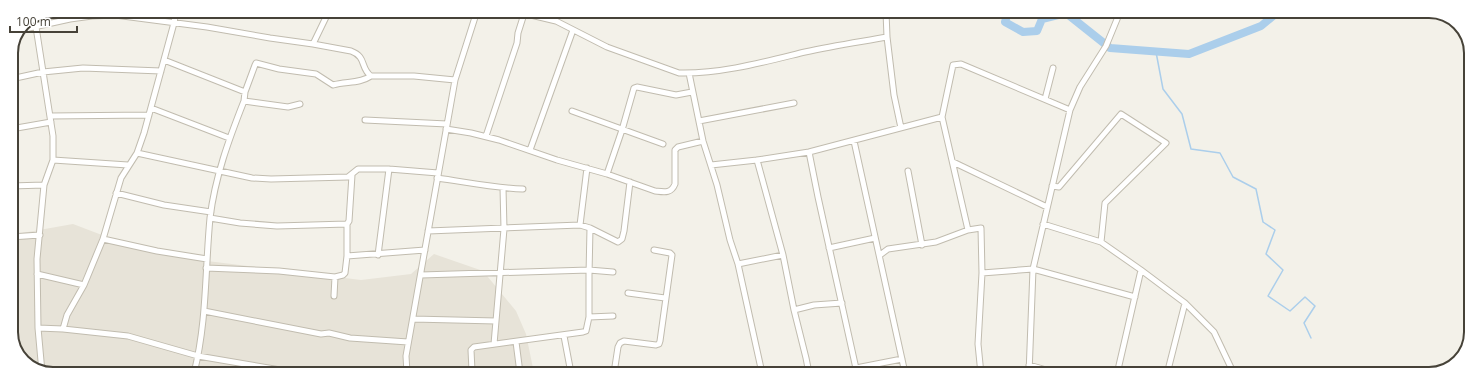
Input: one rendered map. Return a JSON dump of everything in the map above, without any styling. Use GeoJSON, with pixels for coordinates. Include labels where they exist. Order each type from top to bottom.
{"type":"FeatureCollection","features":[{"type":"Feature","properties":{"kind":"street"},"geometry":{"type":"LineString","coordinates":[[28,29],[49,23],[80,18]]}},
{"type":"Feature","properties":{"kind":"street"},"geometry":{"type":"LineString","coordinates":[[137,18],[313,44],[357,53],[361,57],[367,74],[371,76]]}},
{"type":"Feature","properties":{"kind":"street"},"geometry":{"type":"LineString","coordinates":[[63,329],[67,315],[84,285],[103,239],[121,178],[137,153],[151,108],[175,18]]}},
{"type":"Feature","properties":{"kind":"street"},"geometry":{"type":"LineString","coordinates":[[313,44],[326,18]]}},
{"type":"Feature","properties":{"kind":"street"},"geometry":{"type":"LineString","coordinates":[[407,367],[406,356],[408,342],[455,80],[475,18]]}},
{"type":"Feature","properties":{"kind":"street"},"geometry":{"type":"LineString","coordinates":[[486,136],[517,43],[518,33],[523,18]]}},
{"type":"Feature","properties":{"kind":"street"},"geometry":{"type":"LineString","coordinates":[[542,18],[556,21],[607,47],[679,73],[723,70],[843,44],[887,37]]}},
{"type":"Feature","properties":{"kind":"street"},"geometry":{"type":"LineString","coordinates":[[886,18],[894,95],[901,128]]}},
{"type":"Feature","properties":{"kind":"street"},"geometry":{"type":"LineString","coordinates":[[1036,367],[1029,365],[1033,269],[1043,224],[1070,110],[1080,87],[1107,44],[1118,18]]}},
{"type":"Feature","properties":{"kind":"street"},"geometry":{"type":"LineString","coordinates":[[36,23],[54,147],[53,160],[44,185],[37,274],[38,328],[41,364]]}},
{"type":"Feature","properties":{"kind":"street"},"geometry":{"type":"LineString","coordinates":[[530,150],[573,30]]}},
{"type":"Feature","properties":{"kind":"street"},"geometry":{"type":"LineString","coordinates":[[164,60],[245,92]]}},
{"type":"Feature","properties":{"kind":"street"},"geometry":{"type":"LineString","coordinates":[[195,367],[204,311],[210,218],[219,171],[229,138],[244,101],[245,92],[256,63],[279,69],[316,74],[333,85],[363,81],[371,76],[414,76],[455,80]]}},
{"type":"Feature","properties":{"kind":"street"},"geometry":{"type":"LineString","coordinates":[[968,230],[942,117],[954,65],[957,63],[961,64],[1070,110]]}},
{"type":"Feature","properties":{"kind":"street"},"geometry":{"type":"LineString","coordinates":[[18,77],[43,72],[83,68],[160,71]]}},
{"type":"Feature","properties":{"kind":"street"},"geometry":{"type":"LineString","coordinates":[[1045,99],[1053,68]]}},
{"type":"Feature","properties":{"kind":"street"},"geometry":{"type":"LineString","coordinates":[[689,73],[703,142],[717,185],[730,240],[738,264],[761,367]]}},
{"type":"Feature","properties":{"kind":"street"},"geometry":{"type":"LineString","coordinates":[[607,174],[634,88],[637,87],[676,95],[692,92]]}},
{"type":"Feature","properties":{"kind":"street"},"geometry":{"type":"LineString","coordinates":[[244,101],[288,107],[300,104]]}},
{"type":"Feature","properties":{"kind":"street"},"geometry":{"type":"LineString","coordinates":[[698,121],[794,102]]}},
{"type":"Feature","properties":{"kind":"street"},"geometry":{"type":"LineString","coordinates":[[151,108],[229,138]]}},
{"type":"Feature","properties":{"kind":"street"},"geometry":{"type":"LineString","coordinates":[[572,111],[663,144]]}},
{"type":"Feature","properties":{"kind":"street"},"geometry":{"type":"LineString","coordinates":[[1052,186],[1059,187],[1121,114],[1166,143],[1105,203],[1101,242]]}},
{"type":"Feature","properties":{"kind":"street"},"geometry":{"type":"LineString","coordinates":[[18,127],[50,119],[149,115]]}},
{"type":"Feature","properties":{"kind":"street"},"geometry":{"type":"LineString","coordinates":[[711,165],[809,152],[942,117]]}},
{"type":"Feature","properties":{"kind":"street"},"geometry":{"type":"LineString","coordinates":[[364,120],[447,127],[486,136],[656,191],[669,192],[673,189],[675,184],[675,150],[678,147],[703,142]]}},
{"type":"Feature","properties":{"kind":"street"},"geometry":{"type":"LineString","coordinates":[[854,140],[904,367]]}},
{"type":"Feature","properties":{"kind":"street"},"geometry":{"type":"LineString","coordinates":[[809,152],[855,367]]}},
{"type":"Feature","properties":{"kind":"street"},"geometry":{"type":"LineString","coordinates":[[137,153],[252,178],[348,177],[358,169],[389,169],[437,175],[503,188],[523,189]]}},
{"type":"Feature","properties":{"kind":"street"},"geometry":{"type":"LineString","coordinates":[[53,160],[128,165]]}},
{"type":"Feature","properties":{"kind":"street"},"geometry":{"type":"LineString","coordinates":[[757,160],[783,255],[808,367]]}},
{"type":"Feature","properties":{"kind":"street"},"geometry":{"type":"LineString","coordinates":[[952,162],[1047,207]]}},
{"type":"Feature","properties":{"kind":"street"},"geometry":{"type":"LineString","coordinates":[[580,225],[587,168]]}},
{"type":"Feature","properties":{"kind":"street"},"geometry":{"type":"LineString","coordinates":[[378,255],[389,169]]}},
{"type":"Feature","properties":{"kind":"street"},"geometry":{"type":"LineString","coordinates":[[908,171],[922,245]]}},
{"type":"Feature","properties":{"kind":"street"},"geometry":{"type":"LineString","coordinates":[[206,268],[279,271],[335,277],[343,275],[347,256],[347,224],[349,220],[352,175]]}},
{"type":"Feature","properties":{"kind":"street"},"geometry":{"type":"LineString","coordinates":[[428,231],[580,225],[590,228],[616,242],[621,241],[624,231],[630,182]]}},
{"type":"Feature","properties":{"kind":"street"},"geometry":{"type":"LineString","coordinates":[[18,186],[44,185]]}},
{"type":"Feature","properties":{"kind":"street"},"geometry":{"type":"LineString","coordinates":[[494,344],[504,229],[503,188]]}},
{"type":"Feature","properties":{"kind":"street"},"geometry":{"type":"LineString","coordinates":[[116,193],[164,205],[211,212]]}},
{"type":"Feature","properties":{"kind":"street"},"geometry":{"type":"LineString","coordinates":[[210,218],[240,223],[277,226],[347,224]]}},
{"type":"Feature","properties":{"kind":"street"},"geometry":{"type":"LineString","coordinates":[[1043,224],[1101,242],[1185,303],[1214,332],[1231,367]]}},
{"type":"Feature","properties":{"kind":"street"},"geometry":{"type":"LineString","coordinates":[[472,367],[471,350],[474,348],[494,344],[564,336],[586,331],[589,317],[590,228]]}},
{"type":"Feature","properties":{"kind":"street"},"geometry":{"type":"LineString","coordinates":[[880,255],[888,249],[936,242],[968,230],[981,228],[982,273],[978,344],[980,367]]}},
{"type":"Feature","properties":{"kind":"street"},"geometry":{"type":"LineString","coordinates":[[18,237],[40,235]]}},
{"type":"Feature","properties":{"kind":"street"},"geometry":{"type":"LineString","coordinates":[[103,239],[157,251],[207,259]]}},
{"type":"Feature","properties":{"kind":"street"},"geometry":{"type":"LineString","coordinates":[[829,248],[876,241],[888,249]]}},
{"type":"Feature","properties":{"kind":"street"},"geometry":{"type":"LineString","coordinates":[[347,256],[378,255],[425,250]]}},
{"type":"Feature","properties":{"kind":"street"},"geometry":{"type":"LineString","coordinates":[[615,367],[620,343],[624,341],[658,344],[672,255],[670,253],[654,250]]}},
{"type":"Feature","properties":{"kind":"street"},"geometry":{"type":"LineString","coordinates":[[738,264],[783,255]]}},
{"type":"Feature","properties":{"kind":"street"},"geometry":{"type":"LineString","coordinates":[[982,273],[1033,269],[1135,297]]}},
{"type":"Feature","properties":{"kind":"street"},"geometry":{"type":"LineString","coordinates":[[421,275],[589,270],[613,272]]}},
{"type":"Feature","properties":{"kind":"street"},"geometry":{"type":"LineString","coordinates":[[1119,367],[1141,270]]}},
{"type":"Feature","properties":{"kind":"street"},"geometry":{"type":"LineString","coordinates":[[37,274],[84,285]]}},
{"type":"Feature","properties":{"kind":"street"},"geometry":{"type":"LineString","coordinates":[[334,296],[335,277]]}},
{"type":"Feature","properties":{"kind":"street"},"geometry":{"type":"LineString","coordinates":[[628,293],[665,298]]}},
{"type":"Feature","properties":{"kind":"street"},"geometry":{"type":"LineString","coordinates":[[794,310],[814,305],[842,303]]}},
{"type":"Feature","properties":{"kind":"street"},"geometry":{"type":"LineString","coordinates":[[1169,367],[1185,303]]}},
{"type":"Feature","properties":{"kind":"street"},"geometry":{"type":"LineString","coordinates":[[204,311],[321,334],[329,333],[350,338],[408,342]]}},
{"type":"Feature","properties":{"kind":"street"},"geometry":{"type":"LineString","coordinates":[[589,317],[612,316]]}},
{"type":"Feature","properties":{"kind":"street"},"geometry":{"type":"LineString","coordinates":[[413,319],[496,321]]}},
{"type":"Feature","properties":{"kind":"street"},"geometry":{"type":"LineString","coordinates":[[38,328],[63,329],[139,338],[198,356],[263,367]]}},
{"type":"Feature","properties":{"kind":"street"},"geometry":{"type":"LineString","coordinates":[[564,336],[570,367]]}},
{"type":"Feature","properties":{"kind":"street"},"geometry":{"type":"LineString","coordinates":[[516,342],[519,367]]}},
{"type":"Feature","properties":{"kind":"street"},"geometry":{"type":"LineString","coordinates":[[871,367],[902,359]]}},
{"type":"Feature","properties":{"kind":"shaded area"},"geometry":{"type":"Polygon","coordinates":[[[73,224],[136,248],[199,260],[361,280],[411,274],[434,254],[483,271],[516,311],[526,334],[533,367],[46,366],[32,360],[24,351],[19,341],[18,234],[73,224]]]}},
{"type":"Feature","properties":{"kind":"waterway"},"geometry":{"type":"LineString","coordinates":[[1006,18],[1005,22],[1023,32],[1037,31],[1042,19],[1046,18]]}},
{"type":"Feature","properties":{"kind":"waterway"},"geometry":{"type":"LineString","coordinates":[[1072,18],[1110,48],[1189,54],[1261,26],[1271,18]]}},
{"type":"Feature","properties":{"kind":"waterway"},"geometry":{"type":"LineString","coordinates":[[1156,52],[1163,89],[1182,114],[1191,149],[1220,153],[1233,177],[1256,189],[1263,222],[1275,230],[1266,254],[1283,270],[1268,296],[1290,311],[1305,297],[1315,306],[1304,323],[1311,338]]}}]}
